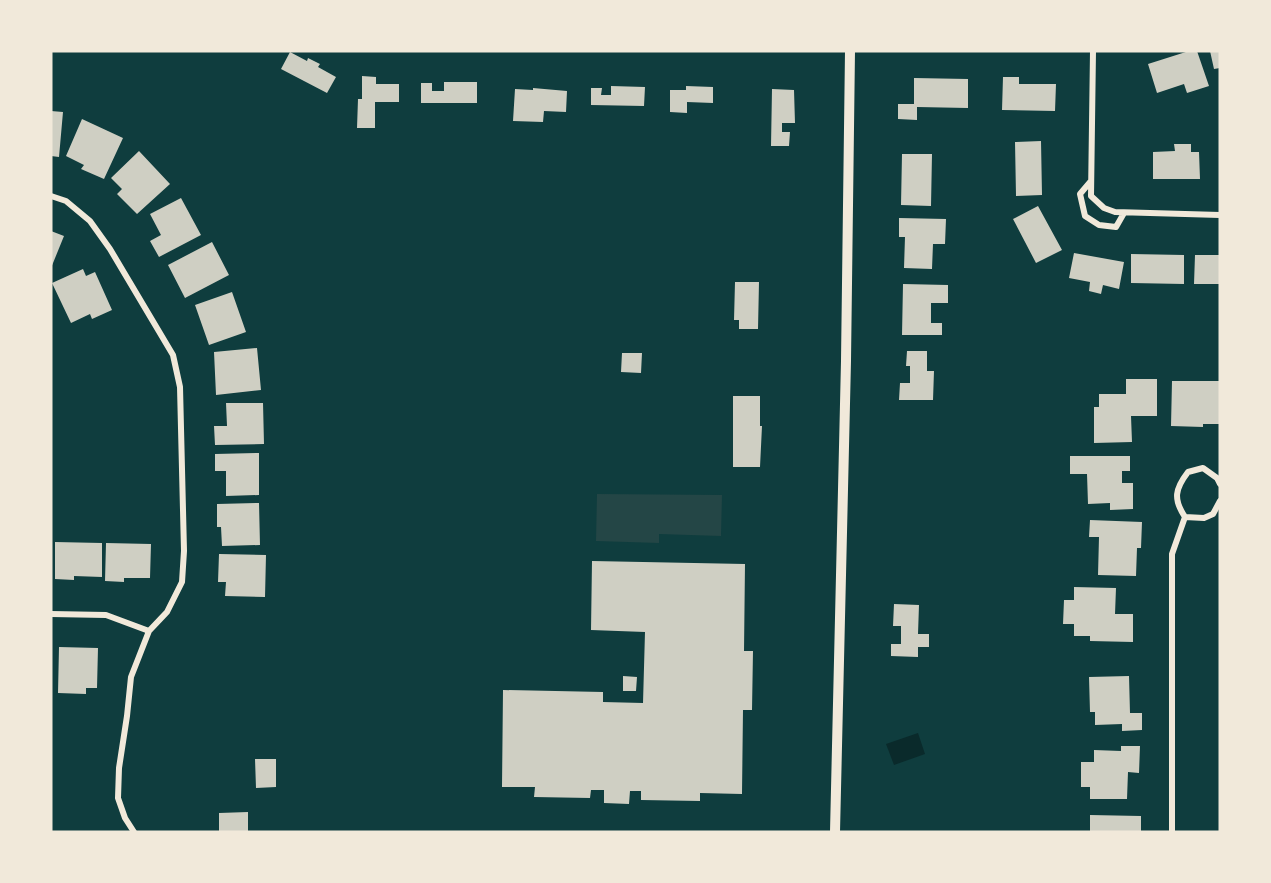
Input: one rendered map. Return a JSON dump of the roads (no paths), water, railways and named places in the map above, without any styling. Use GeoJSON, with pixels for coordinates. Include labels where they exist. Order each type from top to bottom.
{"type":"FeatureCollection","features":[{"type":"Feature","properties":{"kind":"street"},"geometry":{"type":"LineString","coordinates":[[835,832],[846,373],[850,51]]}},
{"type":"Feature","properties":{"kind":"street"},"geometry":{"type":"LineString","coordinates":[[1093,51],[1091,196],[1104,208],[1115,212],[1220,214]]}},
{"type":"Feature","properties":{"kind":"street"},"geometry":{"type":"LineString","coordinates":[[1092,180],[1080,194],[1085,216],[1099,225],[1116,227],[1124,213]]}},
{"type":"Feature","properties":{"kind":"street"},"geometry":{"type":"LineString","coordinates":[[51,196],[66,201],[90,221],[110,249],[173,355],[180,387],[184,550],[182,582],[167,612],[149,631],[131,677],[119,768],[118,798],[134,832]]}},
{"type":"Feature","properties":{"kind":"street"},"geometry":{"type":"LineString","coordinates":[[1185,517],[1177,505],[1177,486],[1188,472],[1203,468],[1217,478],[1220,484]]}},
{"type":"Feature","properties":{"kind":"street"},"geometry":{"type":"LineString","coordinates":[[1185,517],[1204,518],[1213,514],[1220,501]]}},
{"type":"Feature","properties":{"kind":"street"},"geometry":{"type":"LineString","coordinates":[[1172,832],[1172,554],[1185,517]]}},
{"type":"Feature","properties":{"kind":"street"},"geometry":{"type":"LineString","coordinates":[[51,614],[106,615],[149,631]]}}]}
